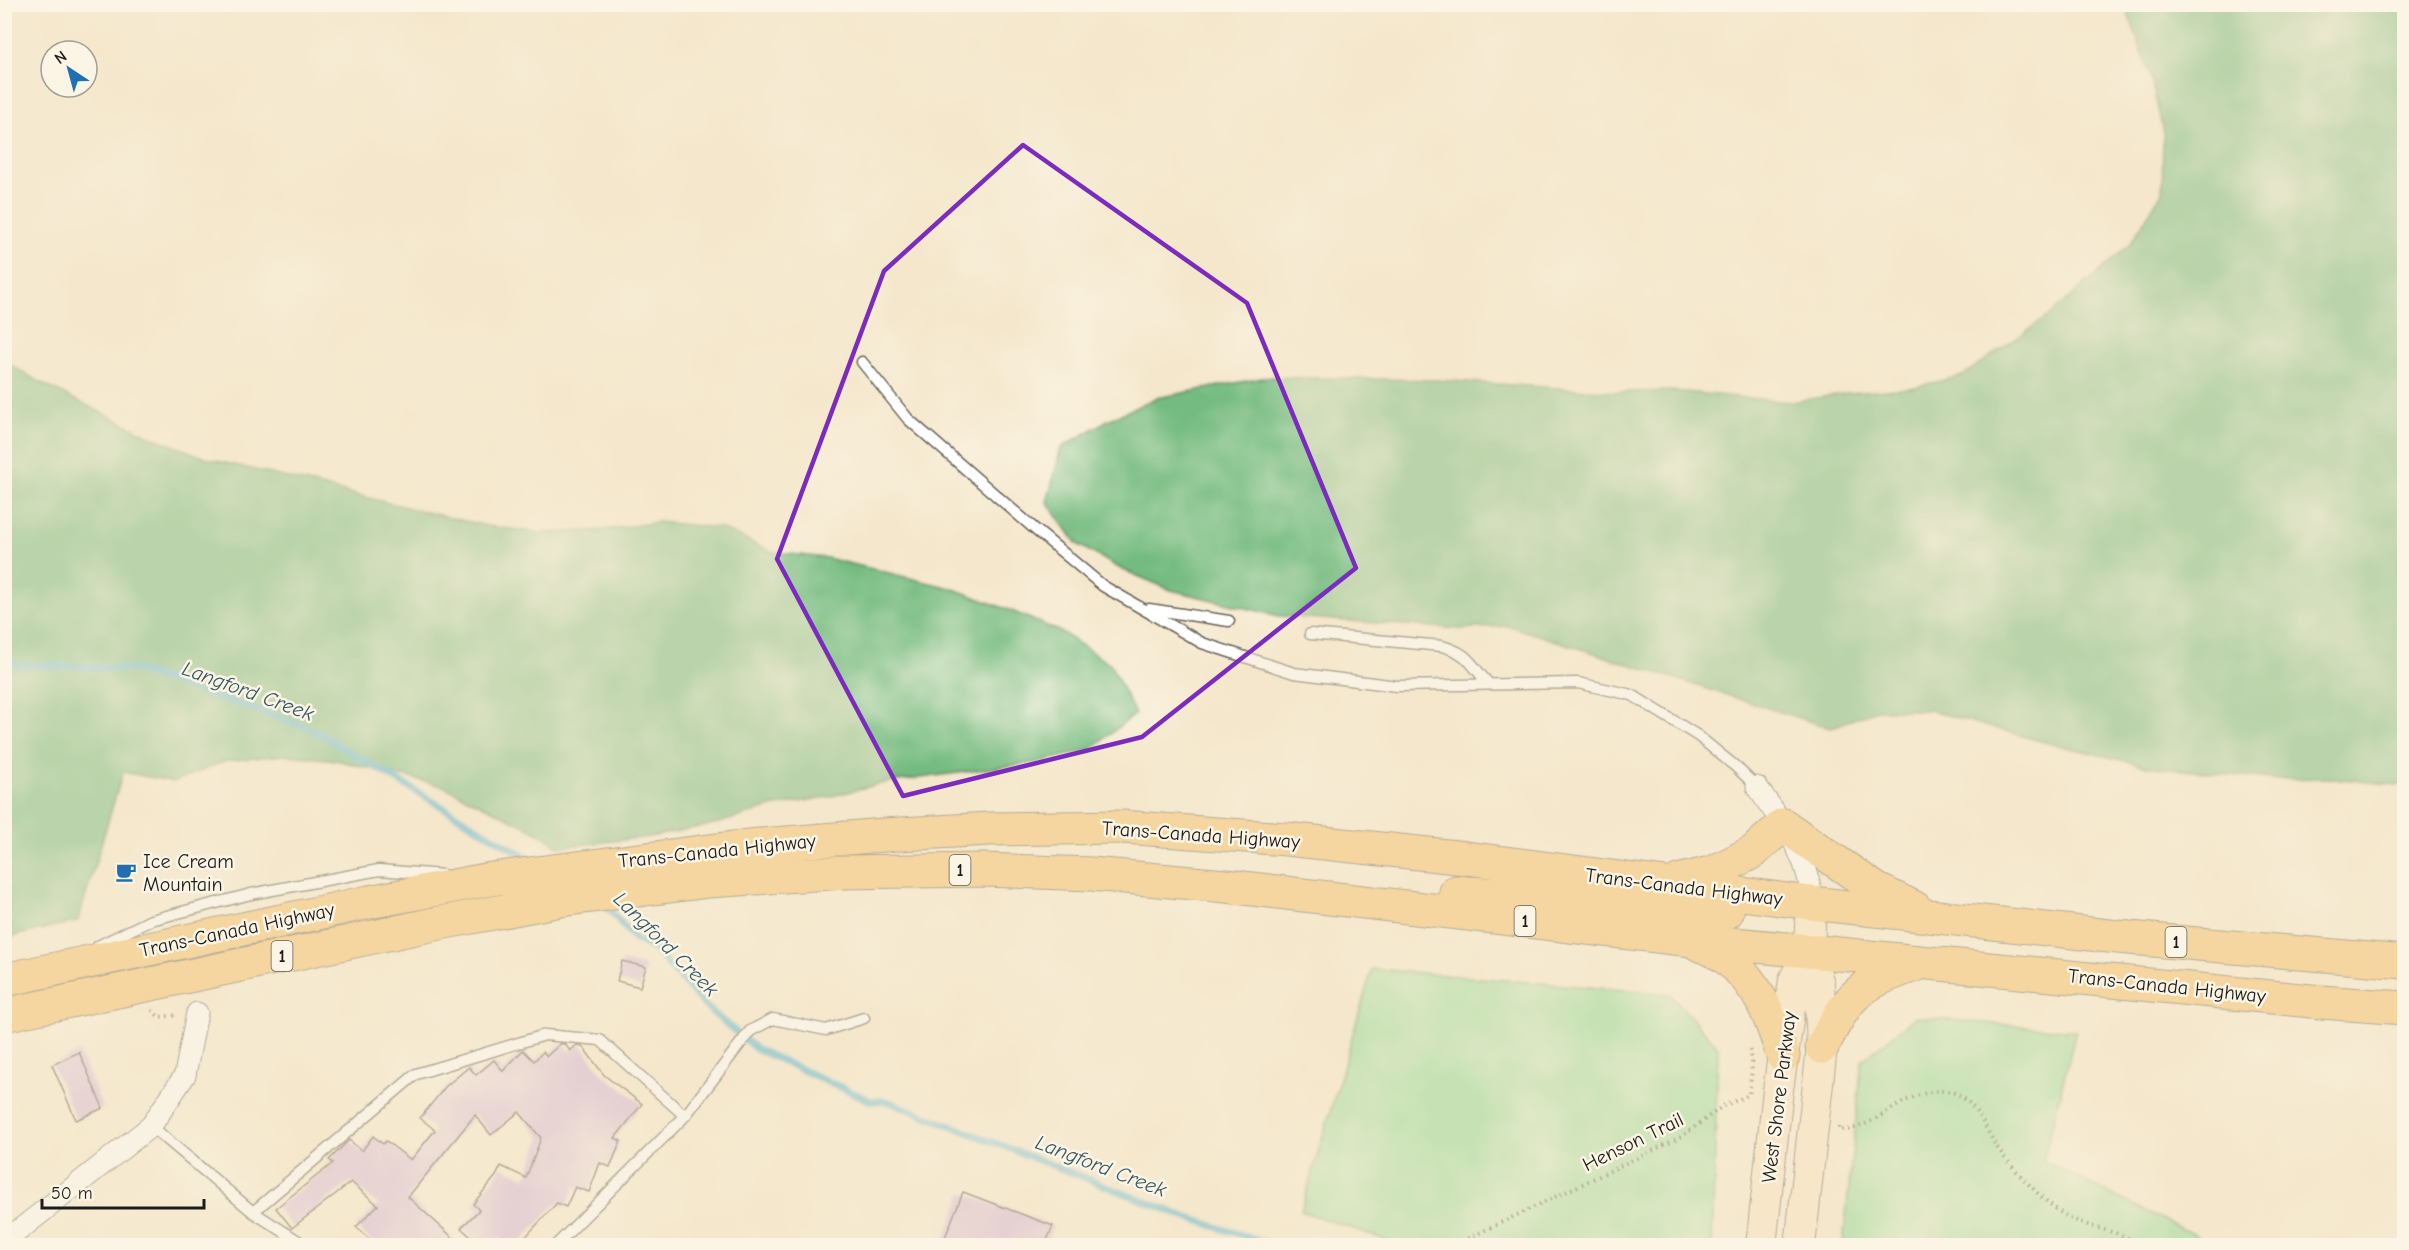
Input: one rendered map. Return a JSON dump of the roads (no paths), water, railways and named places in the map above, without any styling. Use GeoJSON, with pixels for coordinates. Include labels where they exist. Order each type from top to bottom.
{"type":"FeatureCollection","features":[{"type":"Feature","properties":{"kind":"highway"},"geometry":{"type":"LineString","coordinates":[[1669,884],[1714,872],[1753,852],[1783,825],[1876,889],[1904,904],[1948,920]]}},
{"type":"Feature","properties":{"kind":"highway","name":"Trans-Canada Highway"},"geometry":{"type":"LineString","coordinates":[[4,980],[369,902],[491,879],[596,864],[823,839],[989,829],[1122,827],[1368,847],[1948,920],[2404,962]]}},
{"type":"Feature","properties":{"kind":"highway","name":"Trans-Canada Highway"},"geometry":{"type":"LineString","coordinates":[[4,1015],[435,924],[561,900],[709,881],[845,872],[984,870],[1102,875],[1359,901],[1691,940],[2321,1002],[2404,1008]]}},
{"type":"Feature","properties":{"kind":"highway"},"geometry":{"type":"LineString","coordinates":[[1359,901],[1400,892],[1431,890],[1727,912],[1759,913],[1785,910],[1811,903]]}},
{"type":"Feature","properties":{"kind":"highway"},"geometry":{"type":"LineString","coordinates":[[4,992],[17,993],[303,934],[421,913],[492,903],[561,900]]}},
{"type":"Feature","properties":{"kind":"highway"},"geometry":{"type":"LineString","coordinates":[[1691,940],[1727,958],[1753,986],[1764,1002],[1783,1056]]}},
{"type":"Feature","properties":{"kind":"highway"},"geometry":{"type":"LineString","coordinates":[[1822,1047],[1840,1011],[1865,986],[1924,962]]}},
{"type":"Feature","properties":{"kind":"main road","name":"West Shore Parkway"},"geometry":{"type":"LineString","coordinates":[[1800,1245],[1822,1047],[1819,984],[1809,951],[1811,903]]}},
{"type":"Feature","properties":{"kind":"main road","name":"West Shore Parkway"},"geometry":{"type":"LineString","coordinates":[[1761,1245],[1794,980],[1809,951]]}},
{"type":"Feature","properties":{"kind":"street"},"geometry":{"type":"LineString","coordinates":[[1757,788],[1805,860],[1811,887],[1811,903]]}},
{"type":"Feature","properties":{"kind":"street"},"geometry":{"type":"LineString","coordinates":[[4,1242],[151,1126],[185,1075],[197,1013]]}},
{"type":"Feature","properties":{"kind":"lane"},"geometry":{"type":"LineString","coordinates":[[861,362],[908,419],[1095,579],[1202,643],[1294,673],[1396,686],[1578,682],[1632,695],[1698,736],[1736,767],[1757,788]]}},
{"type":"Feature","properties":{"kind":"lane"},"geometry":{"type":"LineString","coordinates":[[1142,608],[1229,621]]}},
{"type":"Feature","properties":{"kind":"lane"},"geometry":{"type":"LineString","coordinates":[[1310,634],[1442,646],[1457,650],[1469,659],[1489,684]]}},
{"type":"Feature","properties":{"kind":"lane"},"geometry":{"type":"LineString","coordinates":[[555,1245],[685,1116],[750,1031],[773,1019],[826,1030],[864,1018]]}},
{"type":"Feature","properties":{"kind":"lane"},"geometry":{"type":"LineString","coordinates":[[253,1212],[416,1074],[545,1035],[600,1040],[685,1116]]}},
{"type":"Feature","properties":{"kind":"lane"},"geometry":{"type":"LineString","coordinates":[[151,1126],[253,1212],[306,1245]]}},
{"type":"Feature","properties":{"kind":"waterway","name":"Langford Creek"},"geometry":{"type":"LineString","coordinates":[[4,664],[134,669],[311,729],[535,862]]}},
{"type":"Feature","properties":{"kind":"waterway","name":"Langford Creek"},"geometry":{"type":"LineString","coordinates":[[605,905],[636,940],[655,950],[705,1006],[756,1049],[871,1101],[887,1101],[1180,1215],[1275,1246]]}},
{"type":"Feature","properties":{"kind":"place","name":"Ice Cream Mountain"},"geometry":{"type":"Point","coordinates":[126,872]}}]}
